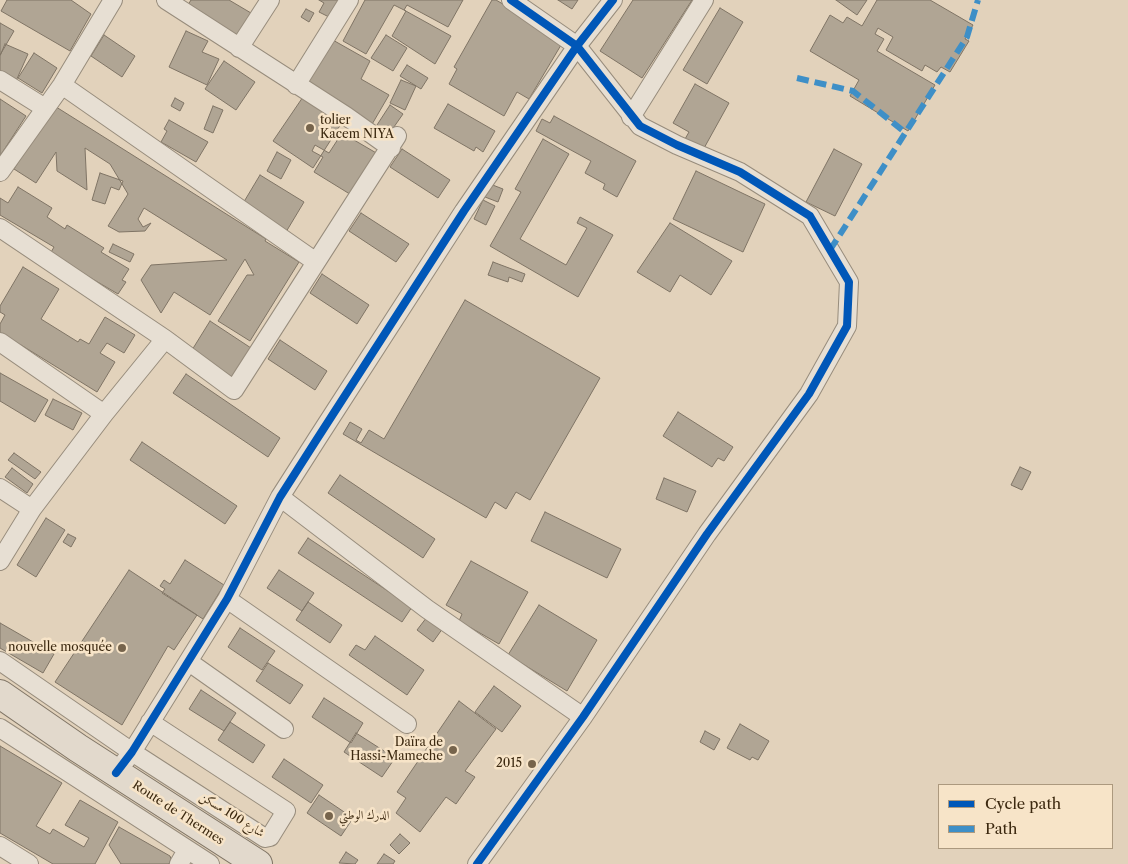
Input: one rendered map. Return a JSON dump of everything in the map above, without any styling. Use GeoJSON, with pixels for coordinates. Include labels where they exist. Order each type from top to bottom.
{"type":"FeatureCollection","features":[{"type":"Feature","properties":{"kind":"main road","name":"Route de Thermes"},"geometry":{"type":"LineString","coordinates":[[0,694],[124,763],[258,864]]}},
{"type":"Feature","properties":{"kind":"street"},"geometry":{"type":"LineString","coordinates":[[0,172],[62,85],[112,0]]}},
{"type":"Feature","properties":{"kind":"street"},"geometry":{"type":"LineString","coordinates":[[0,228],[165,339],[234,390],[394,142],[296,85],[166,0]]}},
{"type":"Feature","properties":{"kind":"street"},"geometry":{"type":"LineString","coordinates":[[239,48],[270,0]]}},
{"type":"Feature","properties":{"kind":"street"},"geometry":{"type":"LineString","coordinates":[[296,85],[349,0]]}},
{"type":"Feature","properties":{"kind":"street"},"geometry":{"type":"LineString","coordinates":[[477,864],[583,717],[707,534],[809,394],[847,326],[849,282],[810,216],[740,172],[677,145],[640,126],[631,117],[603,76],[577,46],[511,0]]}},
{"type":"Feature","properties":{"kind":"street"},"geometry":{"type":"LineString","coordinates":[[0,661],[124,763],[227,599],[280,497],[459,219],[577,46],[613,0]]}},
{"type":"Feature","properties":{"kind":"street"},"geometry":{"type":"LineString","coordinates":[[631,117],[704,0]]}},
{"type":"Feature","properties":{"kind":"street"},"geometry":{"type":"LineString","coordinates":[[0,80],[44,108]]}},
{"type":"Feature","properties":{"kind":"street"},"geometry":{"type":"LineString","coordinates":[[62,85],[316,262]]}},
{"type":"Feature","properties":{"kind":"street"},"geometry":{"type":"LineString","coordinates":[[0,561],[32,509],[104,414],[165,339]]}},
{"type":"Feature","properties":{"kind":"street"},"geometry":{"type":"LineString","coordinates":[[0,342],[104,414]]}},
{"type":"Feature","properties":{"kind":"street"},"geometry":{"type":"LineString","coordinates":[[0,488],[32,509]]}},
{"type":"Feature","properties":{"kind":"street"},"geometry":{"type":"LineString","coordinates":[[280,497],[427,609],[583,717]]}},
{"type":"Feature","properties":{"kind":"street"},"geometry":{"type":"LineString","coordinates":[[227,599],[408,724]]}},
{"type":"Feature","properties":{"kind":"street"},"geometry":{"type":"LineString","coordinates":[[189,662],[284,730]]}},
{"type":"Feature","properties":{"kind":"street","name":"شارع 100 مسكن"},"geometry":{"type":"LineString","coordinates":[[124,763],[265,838],[270,837],[286,811],[150,722]]}},
{"type":"Feature","properties":{"kind":"street"},"geometry":{"type":"LineString","coordinates":[[0,728],[183,857],[210,864]]}},
{"type":"Feature","properties":{"kind":"street"},"geometry":{"type":"LineString","coordinates":[[0,846],[29,864]]}},
{"type":"Feature","properties":{"kind":"building"},"geometry":{"type":"Polygon","coordinates":[[[7,0],[71,0],[91,14],[70,51],[1,11],[7,0]]]}},
{"type":"Feature","properties":{"kind":"building"},"geometry":{"type":"Polygon","coordinates":[[[191,0],[229,0],[251,13],[236,37],[186,8],[191,0]]]}},
{"type":"Feature","properties":{"kind":"building"},"geometry":{"type":"Polygon","coordinates":[[[319,0],[346,0],[329,17],[319,12],[324,3],[319,0]]]}},
{"type":"Feature","properties":{"kind":"building"},"geometry":{"type":"Polygon","coordinates":[[[365,0],[463,0],[448,27],[407,5],[404,10],[394,5],[366,54],[343,41],[365,0]]]}},
{"type":"Feature","properties":{"kind":"building"},"geometry":{"type":"Polygon","coordinates":[[[492,0],[496,0],[564,40],[529,99],[517,92],[504,116],[449,84],[457,69],[454,67],[492,0]]]}},
{"type":"Feature","properties":{"kind":"building"},"geometry":{"type":"Polygon","coordinates":[[[558,0],[578,0],[572,9],[558,0]]]}},
{"type":"Feature","properties":{"kind":"building"},"geometry":{"type":"Polygon","coordinates":[[[633,0],[692,0],[642,78],[600,51],[633,0]]]}},
{"type":"Feature","properties":{"kind":"building"},"geometry":{"type":"Polygon","coordinates":[[[836,0],[867,0],[857,15],[836,0]]]}},
{"type":"Feature","properties":{"kind":"building"},"geometry":{"type":"Polygon","coordinates":[[[877,0],[930,0],[973,25],[965,39],[969,41],[950,72],[941,67],[937,72],[925,65],[922,71],[886,50],[893,37],[878,28],[875,34],[884,39],[877,51],[935,85],[908,131],[850,96],[859,80],[810,51],[830,15],[843,23],[847,17],[862,26],[877,0]]]}},
{"type":"Feature","properties":{"kind":"building"},"geometry":{"type":"Polygon","coordinates":[[[720,8],[743,22],[707,84],[683,70],[720,8]]]}},
{"type":"Feature","properties":{"kind":"building"},"geometry":{"type":"Polygon","coordinates":[[[306,9],[314,13],[309,22],[301,17],[306,9]]]}},
{"type":"Feature","properties":{"kind":"building"},"geometry":{"type":"Polygon","coordinates":[[[406,11],[451,36],[435,64],[392,36],[406,11]]]}},
{"type":"Feature","properties":{"kind":"building"},"geometry":{"type":"Polygon","coordinates":[[[0,23],[14,31],[0,55],[0,23]]]}},
{"type":"Feature","properties":{"kind":"building"},"geometry":{"type":"Polygon","coordinates":[[[186,31],[208,41],[202,52],[219,59],[207,85],[169,67],[186,31]]]}},
{"type":"Feature","properties":{"kind":"building"},"geometry":{"type":"Polygon","coordinates":[[[104,35],[135,56],[122,77],[91,56],[104,35]]]}},
{"type":"Feature","properties":{"kind":"building"},"geometry":{"type":"Polygon","coordinates":[[[386,35],[407,48],[393,71],[371,58],[386,35]]]}},
{"type":"Feature","properties":{"kind":"building"},"geometry":{"type":"Polygon","coordinates":[[[331,39],[370,61],[361,79],[389,95],[371,126],[306,83],[331,39]]]}},
{"type":"Feature","properties":{"kind":"building"},"geometry":{"type":"Polygon","coordinates":[[[5,44],[28,54],[16,81],[0,73],[0,56],[5,44]]]}},
{"type":"Feature","properties":{"kind":"building"},"geometry":{"type":"Polygon","coordinates":[[[34,53],[57,68],[42,93],[18,78],[34,53]]]}},
{"type":"Feature","properties":{"kind":"building"},"geometry":{"type":"Polygon","coordinates":[[[224,61],[255,82],[236,110],[205,89],[224,61]]]}},
{"type":"Feature","properties":{"kind":"building"},"geometry":{"type":"Polygon","coordinates":[[[407,65],[428,78],[421,89],[400,76],[407,65]]]}},
{"type":"Feature","properties":{"kind":"building"},"geometry":{"type":"Polygon","coordinates":[[[401,80],[416,86],[405,110],[390,103],[401,80]]]}},
{"type":"Feature","properties":{"kind":"building"},"geometry":{"type":"Polygon","coordinates":[[[695,84],[729,103],[703,150],[685,139],[689,132],[673,123],[695,84]]]}},
{"type":"Feature","properties":{"kind":"building","name":"tolier Kacem NIYA"},"geometry":{"type":"Polygon","coordinates":[[[305,94],[346,116],[313,168],[273,141],[305,94]]]}},
{"type":"Feature","properties":{"kind":"building"},"geometry":{"type":"Polygon","coordinates":[[[175,98],[184,103],[180,111],[171,106],[175,98]]]}},
{"type":"Feature","properties":{"kind":"building"},"geometry":{"type":"Polygon","coordinates":[[[0,99],[26,116],[0,156],[0,99]]]}},
{"type":"Feature","properties":{"kind":"building"},"geometry":{"type":"Polygon","coordinates":[[[448,104],[495,131],[483,152],[476,147],[474,151],[434,128],[448,104]]]}},
{"type":"Feature","properties":{"kind":"building"},"geometry":{"type":"Polygon","coordinates":[[[53,105],[266,239],[265,241],[299,262],[250,341],[218,321],[247,275],[254,275],[245,259],[210,315],[174,292],[161,313],[141,280],[151,265],[227,260],[144,208],[138,219],[143,227],[151,223],[145,231],[119,232],[108,226],[128,194],[110,164],[85,148],[87,190],[57,171],[56,152],[36,183],[14,169],[53,105]]]}},
{"type":"Feature","properties":{"kind":"building"},"geometry":{"type":"Polygon","coordinates":[[[390,105],[403,114],[389,134],[377,125],[390,105]]]}},
{"type":"Feature","properties":{"kind":"building"},"geometry":{"type":"Polygon","coordinates":[[[213,106],[223,110],[213,133],[204,129],[213,106]]]}},
{"type":"Feature","properties":{"kind":"building"},"geometry":{"type":"Polygon","coordinates":[[[554,116],[636,161],[617,197],[603,189],[605,184],[585,173],[591,161],[536,131],[542,119],[550,123],[554,116]]]}},
{"type":"Feature","properties":{"kind":"building"},"geometry":{"type":"Polygon","coordinates":[[[169,120],[208,142],[196,162],[161,142],[167,131],[164,129],[169,120]]]}},
{"type":"Feature","properties":{"kind":"building"},"geometry":{"type":"Polygon","coordinates":[[[342,133],[378,154],[353,196],[314,172],[323,157],[312,151],[315,145],[329,153],[342,133]]]}},
{"type":"Feature","properties":{"kind":"building"},"geometry":{"type":"Polygon","coordinates":[[[543,139],[569,154],[520,239],[566,265],[587,228],[577,223],[580,217],[613,235],[578,297],[490,246],[521,192],[515,189],[543,139]]]}},
{"type":"Feature","properties":{"kind":"building"},"geometry":{"type":"Polygon","coordinates":[[[402,149],[450,180],[438,198],[390,167],[402,149]]]}},
{"type":"Feature","properties":{"kind":"building"},"geometry":{"type":"Polygon","coordinates":[[[834,149],[862,164],[835,216],[806,202],[834,149]]]}},
{"type":"Feature","properties":{"kind":"building"},"geometry":{"type":"Polygon","coordinates":[[[277,152],[291,160],[281,179],[267,171],[277,152]]]}},
{"type":"Feature","properties":{"kind":"building"},"geometry":{"type":"Polygon","coordinates":[[[696,171],[765,204],[743,252],[673,219],[696,171]]]}},
{"type":"Feature","properties":{"kind":"building"},"geometry":{"type":"Polygon","coordinates":[[[100,173],[123,181],[119,190],[111,187],[105,204],[92,200],[100,173]]]}},
{"type":"Feature","properties":{"kind":"building"},"geometry":{"type":"Polygon","coordinates":[[[260,175],[304,202],[286,232],[242,205],[260,175]]]}},
{"type":"Feature","properties":{"kind":"building"},"geometry":{"type":"Polygon","coordinates":[[[490,184],[503,189],[498,202],[485,197],[490,184]]]}},
{"type":"Feature","properties":{"kind":"building"},"geometry":{"type":"Polygon","coordinates":[[[18,187],[52,208],[47,217],[65,229],[67,225],[104,248],[101,252],[129,269],[122,280],[126,282],[118,294],[50,254],[54,247],[0,215],[0,198],[8,203],[18,187]]]}},
{"type":"Feature","properties":{"kind":"building"},"geometry":{"type":"Polygon","coordinates":[[[483,200],[495,206],[486,225],[474,219],[483,200]]]}},
{"type":"Feature","properties":{"kind":"building"},"geometry":{"type":"Polygon","coordinates":[[[361,213],[409,244],[396,262],[349,231],[361,213]]]}},
{"type":"Feature","properties":{"kind":"building"},"geometry":{"type":"Polygon","coordinates":[[[670,223],[732,261],[711,295],[680,275],[670,292],[637,272],[670,223]]]}},
{"type":"Feature","properties":{"kind":"building"},"geometry":{"type":"Polygon","coordinates":[[[113,244],[134,254],[130,262],[109,252],[113,244]]]}},
{"type":"Feature","properties":{"kind":"building"},"geometry":{"type":"Polygon","coordinates":[[[493,262],[525,274],[522,282],[509,277],[508,282],[488,275],[493,262]]]}},
{"type":"Feature","properties":{"kind":"building"},"geometry":{"type":"Polygon","coordinates":[[[23,267],[59,289],[41,319],[78,342],[80,339],[89,344],[105,317],[135,335],[124,353],[107,343],[100,353],[115,362],[97,392],[21,345],[19,349],[0,337],[0,324],[5,315],[0,312],[0,306],[23,267]]]}},
{"type":"Feature","properties":{"kind":"building"},"geometry":{"type":"Polygon","coordinates":[[[322,274],[369,305],[357,324],[310,293],[322,274]]]}},
{"type":"Feature","properties":{"kind":"building"},"geometry":{"type":"Polygon","coordinates":[[[465,300],[600,378],[530,500],[516,492],[506,509],[495,502],[486,518],[343,434],[350,422],[362,429],[356,440],[361,443],[369,430],[384,439],[465,300]]]}},
{"type":"Feature","properties":{"kind":"building"},"geometry":{"type":"Polygon","coordinates":[[[210,321],[251,348],[232,377],[192,350],[210,321]]]}},
{"type":"Feature","properties":{"kind":"building"},"geometry":{"type":"Polygon","coordinates":[[[280,340],[327,371],[315,390],[268,359],[280,340]]]}},
{"type":"Feature","properties":{"kind":"building"},"geometry":{"type":"Polygon","coordinates":[[[0,373],[48,400],[35,422],[0,401],[0,373]]]}},
{"type":"Feature","properties":{"kind":"building"},"geometry":{"type":"Polygon","coordinates":[[[186,374],[280,438],[268,457],[173,393],[186,374]]]}},
{"type":"Feature","properties":{"kind":"building"},"geometry":{"type":"Polygon","coordinates":[[[53,399],[82,413],[73,430],[45,415],[53,399]]]}},
{"type":"Feature","properties":{"kind":"building"},"geometry":{"type":"Polygon","coordinates":[[[678,412],[733,447],[724,461],[718,458],[712,467],[663,436],[678,412]]]}},
{"type":"Feature","properties":{"kind":"building"},"geometry":{"type":"Polygon","coordinates":[[[142,442],[237,506],[225,524],[130,460],[142,442]]]}},
{"type":"Feature","properties":{"kind":"building"},"geometry":{"type":"Polygon","coordinates":[[[14,453],[41,472],[35,479],[8,460],[14,453]]]}},
{"type":"Feature","properties":{"kind":"building"},"geometry":{"type":"Polygon","coordinates":[[[1020,467],[1031,472],[1022,490],[1011,485],[1020,467]]]}},
{"type":"Feature","properties":{"kind":"building"},"geometry":{"type":"Polygon","coordinates":[[[12,468],[33,484],[27,493],[5,477],[12,468]]]}},
{"type":"Feature","properties":{"kind":"building"},"geometry":{"type":"Polygon","coordinates":[[[340,475],[435,539],[423,558],[328,493],[340,475]]]}},
{"type":"Feature","properties":{"kind":"building"},"geometry":{"type":"Polygon","coordinates":[[[664,478],[696,491],[687,512],[656,499],[664,478]]]}},
{"type":"Feature","properties":{"kind":"building"},"geometry":{"type":"Polygon","coordinates":[[[545,512],[621,549],[607,578],[531,541],[545,512]]]}},
{"type":"Feature","properties":{"kind":"building"},"geometry":{"type":"Polygon","coordinates":[[[46,518],[65,530],[36,577],[17,565],[46,518]]]}},
{"type":"Feature","properties":{"kind":"building"},"geometry":{"type":"Polygon","coordinates":[[[68,534],[76,538],[71,547],[63,542],[68,534]]]}},
{"type":"Feature","properties":{"kind":"building"},"geometry":{"type":"Polygon","coordinates":[[[308,538],[412,607],[402,622],[298,553],[308,538]]]}},
{"type":"Feature","properties":{"kind":"building"},"geometry":{"type":"Polygon","coordinates":[[[185,560],[224,585],[203,619],[162,593],[165,589],[160,586],[164,580],[170,584],[185,560]]]}},
{"type":"Feature","properties":{"kind":"building"},"geometry":{"type":"Polygon","coordinates":[[[471,561],[528,592],[499,644],[459,621],[462,614],[446,605],[471,561]]]}},
{"type":"Feature","properties":{"kind":"building","name":"nouvelle mosquée"},"geometry":{"type":"Polygon","coordinates":[[[129,570],[197,615],[174,650],[168,646],[122,725],[55,682],[129,570]]]}},
{"type":"Feature","properties":{"kind":"building"},"geometry":{"type":"Polygon","coordinates":[[[279,570],[314,593],[302,611],[267,588],[279,570]]]}},
{"type":"Feature","properties":{"kind":"building"},"geometry":{"type":"Polygon","coordinates":[[[308,602],[342,625],[330,643],[296,620],[308,602]]]}},
{"type":"Feature","properties":{"kind":"building"},"geometry":{"type":"Polygon","coordinates":[[[539,605],[597,640],[567,691],[508,655],[539,605]]]}},
{"type":"Feature","properties":{"kind":"building"},"geometry":{"type":"Polygon","coordinates":[[[427,617],[443,628],[433,642],[417,630],[427,617]]]}},
{"type":"Feature","properties":{"kind":"building"},"geometry":{"type":"Polygon","coordinates":[[[0,623],[54,654],[43,673],[0,648],[0,623]]]}},
{"type":"Feature","properties":{"kind":"building"},"geometry":{"type":"Polygon","coordinates":[[[240,628],[275,651],[262,670],[228,647],[240,628]]]}},
{"type":"Feature","properties":{"kind":"building"},"geometry":{"type":"Polygon","coordinates":[[[375,636],[424,670],[407,695],[349,655],[356,645],[365,650],[375,636]]]}},
{"type":"Feature","properties":{"kind":"building"},"geometry":{"type":"Polygon","coordinates":[[[268,663],[303,685],[290,704],[256,681],[268,663]]]}},
{"type":"Feature","properties":{"kind":"building"},"geometry":{"type":"Polygon","coordinates":[[[494,686],[521,706],[502,732],[475,712],[494,686]]]}},
{"type":"Feature","properties":{"kind":"building"},"geometry":{"type":"Polygon","coordinates":[[[201,690],[236,713],[224,731],[189,709],[201,690]]]}},
{"type":"Feature","properties":{"kind":"building"},"geometry":{"type":"Polygon","coordinates":[[[324,698],[363,723],[351,743],[312,717],[324,698]]]}},
{"type":"Feature","properties":{"kind":"building","name":"Daïra de Hassi-Mameche"},"geometry":{"type":"Polygon","coordinates":[[[459,701],[496,729],[465,771],[475,777],[456,804],[446,797],[420,832],[396,813],[406,798],[397,792],[459,701]]]}},
{"type":"Feature","properties":{"kind":"building"},"geometry":{"type":"Polygon","coordinates":[[[230,722],[265,745],[253,763],[218,740],[230,722]]]}},
{"type":"Feature","properties":{"kind":"building"},"geometry":{"type":"Polygon","coordinates":[[[740,724],[769,741],[758,760],[752,757],[750,760],[727,748],[740,724]]]}},
{"type":"Feature","properties":{"kind":"building"},"geometry":{"type":"Polygon","coordinates":[[[705,731],[720,739],[714,750],[700,742],[705,731]]]}},
{"type":"Feature","properties":{"kind":"building"},"geometry":{"type":"Polygon","coordinates":[[[356,733],[395,758],[382,777],[344,752],[356,733]]]}},
{"type":"Feature","properties":{"kind":"building"},"geometry":{"type":"Polygon","coordinates":[[[0,746],[62,783],[36,826],[50,834],[53,829],[84,847],[89,838],[65,825],[80,800],[118,822],[95,864],[53,864],[0,833],[0,746]]]}},
{"type":"Feature","properties":{"kind":"building"},"geometry":{"type":"Polygon","coordinates":[[[284,759],[323,785],[311,803],[272,777],[284,759]]]}},
{"type":"Feature","properties":{"kind":"building"},"geometry":{"type":"Polygon","coordinates":[[[319,795],[353,818],[341,836],[307,813],[319,795]]]}},
{"type":"Feature","properties":{"kind":"building"},"geometry":{"type":"Polygon","coordinates":[[[119,827],[170,856],[169,864],[121,864],[109,845],[119,827]]]}},
{"type":"Feature","properties":{"kind":"building"},"geometry":{"type":"Polygon","coordinates":[[[400,834],[410,843],[399,854],[390,845],[400,834]]]}},
{"type":"Feature","properties":{"kind":"building"},"geometry":{"type":"Polygon","coordinates":[[[346,852],[358,860],[355,864],[339,863],[346,852]]]}},
{"type":"Feature","properties":{"kind":"building"},"geometry":{"type":"Polygon","coordinates":[[[384,854],[395,861],[393,864],[377,864],[384,854]]]}},
{"type":"Feature","properties":{"kind":"marked path"},"geometry":{"type":"LineString","coordinates":[[830,250],[967,37],[978,0]]}},
{"type":"Feature","properties":{"kind":"marked path"},"geometry":{"type":"LineString","coordinates":[[797,78],[853,91],[906,133]]}},
{"type":"Feature","properties":{"kind":"cycle path"},"geometry":{"type":"LineString","coordinates":[[477,864],[583,717],[707,534],[809,394],[847,326],[849,282],[810,216],[740,172],[677,145],[640,126],[577,46],[511,0]]}},
{"type":"Feature","properties":{"kind":"cycle path"},"geometry":{"type":"LineString","coordinates":[[116,773],[132,752],[227,599],[280,497],[317,439],[464,211],[577,46],[613,0]]}},
{"type":"Feature","properties":{"kind":"place","name":"tolier Kacem NIYA"},"geometry":{"type":"Point","coordinates":[310,128]}},
{"type":"Feature","properties":{"kind":"place","name":"nouvelle mosquée"},"geometry":{"type":"Point","coordinates":[122,648]}},
{"type":"Feature","properties":{"kind":"place","name":"Daïra de Hassi-Mameche"},"geometry":{"type":"Point","coordinates":[453,750]}},
{"type":"Feature","properties":{"kind":"place","name":"2015"},"geometry":{"type":"Point","coordinates":[532,764]}},
{"type":"Feature","properties":{"kind":"place","name":"الدرك الوطني"},"geometry":{"type":"Point","coordinates":[329,816]}}]}
